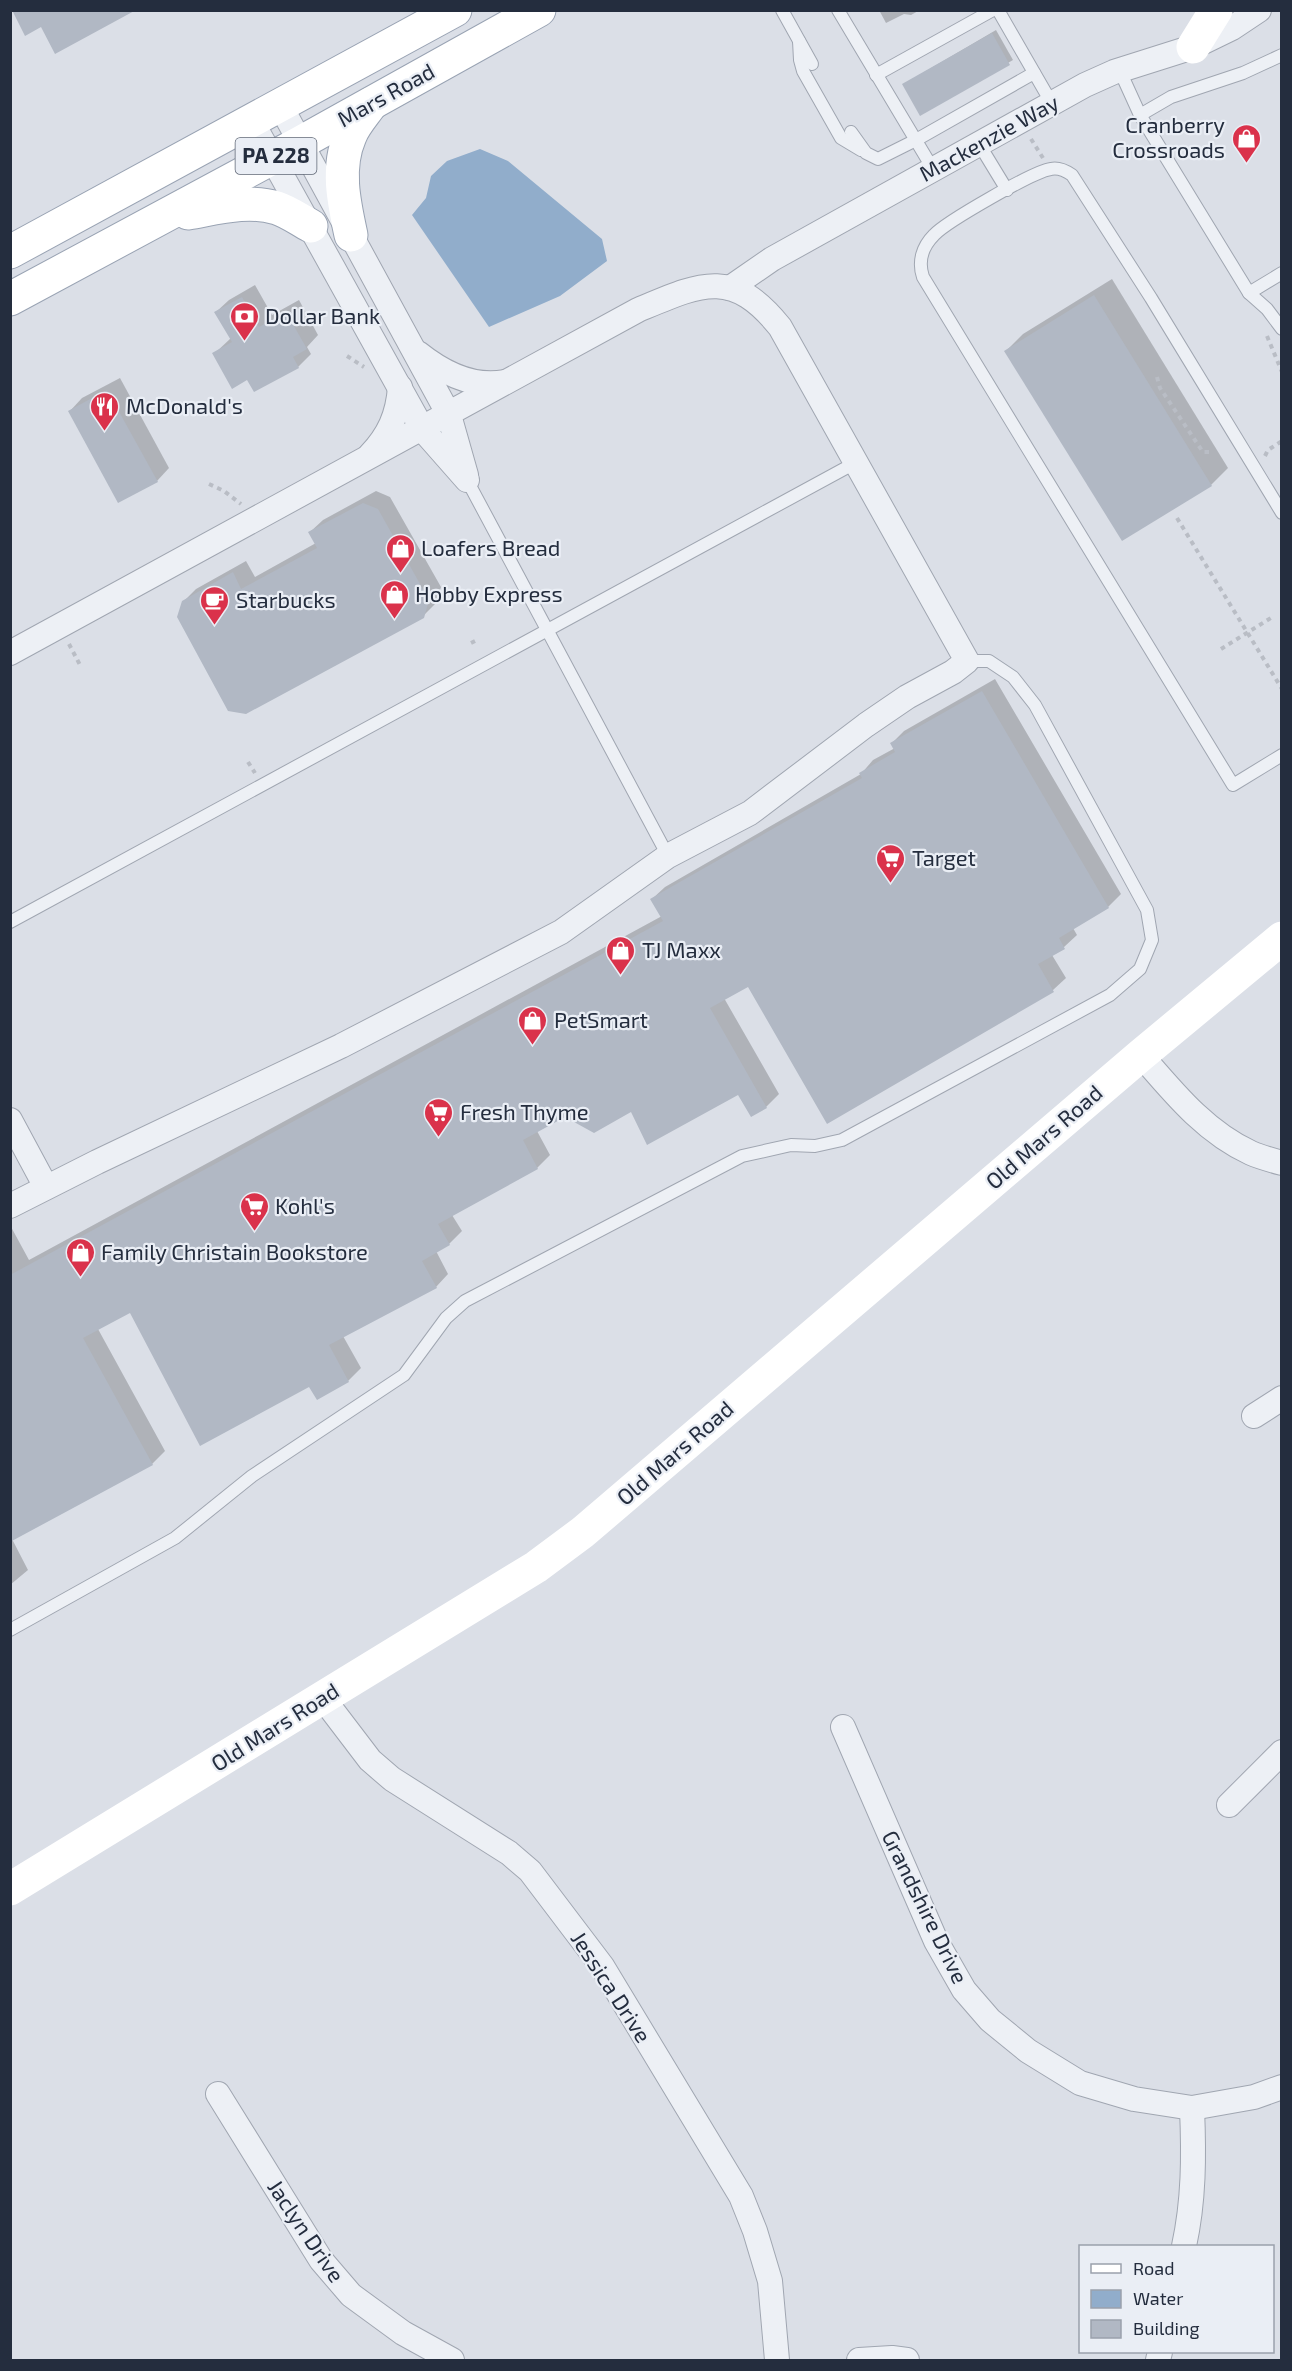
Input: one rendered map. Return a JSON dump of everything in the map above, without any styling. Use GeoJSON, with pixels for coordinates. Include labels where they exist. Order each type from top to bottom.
{"type":"FeatureCollection","features":[{"type":"Feature","properties":{"kind":"street","name":"Mars Road"},"geometry":{"type":"LineString","coordinates":[[10,252],[455,10]]}},
{"type":"Feature","properties":{"kind":"street","name":"Mars Road"},"geometry":{"type":"LineString","coordinates":[[10,299],[286,151],[539,10]]}},
{"type":"Feature","properties":{"kind":"street"},"geometry":{"type":"LineString","coordinates":[[1193,47],[1216,10]]}},
{"type":"Feature","properties":{"kind":"street","name":"Mackenzie Way"},"geometry":{"type":"LineString","coordinates":[[730,288],[772,259],[1052,102],[1120,71],[1193,47],[1232,28],[1259,10]]}},
{"type":"Feature","properties":{"kind":"street"},"geometry":{"type":"LineString","coordinates":[[351,235],[342,195],[344,159],[350,135],[373,101]]}},
{"type":"Feature","properties":{"kind":"street"},"geometry":{"type":"LineString","coordinates":[[280,105],[286,151],[311,226],[423,430],[467,480]]}},
{"type":"Feature","properties":{"kind":"street"},"geometry":{"type":"LineString","coordinates":[[252,120],[286,151],[351,235],[449,415],[467,480]]}},
{"type":"Feature","properties":{"kind":"street"},"geometry":{"type":"LineString","coordinates":[[160,219],[238,205],[260,204],[279,209],[311,226]]}},
{"type":"Feature","properties":{"kind":"street"},"geometry":{"type":"LineString","coordinates":[[10,653],[423,430],[638,310],[700,286],[730,288],[744,294],[771,315],[780,327],[967,661],[866,725],[750,813],[668,856],[561,932],[340,1046],[10,1206]]}},
{"type":"Feature","properties":{"kind":"street"},"geometry":{"type":"LineString","coordinates":[[414,350],[461,378],[493,384],[510,381]]}},
{"type":"Feature","properties":{"kind":"street"},"geometry":{"type":"LineString","coordinates":[[364,462],[378,446],[397,414],[400,387]]}},
{"type":"Feature","properties":{"kind":"street","name":"Old Mars Road"},"geometry":{"type":"LineString","coordinates":[[10,1889],[536,1567],[583,1532],[1281,938]]}},
{"type":"Feature","properties":{"kind":"street"},"geometry":{"type":"LineString","coordinates":[[1141,1055],[1179,1099],[1214,1130],[1251,1153],[1281,1163]]}},
{"type":"Feature","properties":{"kind":"street"},"geometry":{"type":"LineString","coordinates":[[10,1120],[46,1187]]}},
{"type":"Feature","properties":{"kind":"street"},"geometry":{"type":"LineString","coordinates":[[1254,1416],[1281,1398]]}},
{"type":"Feature","properties":{"kind":"street","name":"Jessica Drive"},"geometry":{"type":"LineString","coordinates":[[322,1697],[370,1760],[392,1779],[509,1853],[530,1871],[602,1966],[741,2196],[755,2231],[770,2281],[777,2361]]}},
{"type":"Feature","properties":{"kind":"street","name":"Grandshire Drive"},"geometry":{"type":"LineString","coordinates":[[843,1727],[936,1941],[964,1990],[990,2020],[1028,2051],[1080,2083],[1134,2098],[1192,2108],[1254,2097],[1281,2087]]}},
{"type":"Feature","properties":{"kind":"street"},"geometry":{"type":"LineString","coordinates":[[1229,1805],[1281,1752]]}},
{"type":"Feature","properties":{"kind":"street","name":"Jaclyn Drive"},"geometry":{"type":"LineString","coordinates":[[218,2094],[321,2260],[351,2295],[403,2333],[452,2361]]}},
{"type":"Feature","properties":{"kind":"street"},"geometry":{"type":"LineString","coordinates":[[1184,2245],[1191,2212],[1194,2165],[1192,2108]]}},
{"type":"Feature","properties":{"kind":"street"},"geometry":{"type":"LineString","coordinates":[[859,2361],[892,2358],[907,2361]]}},
{"type":"Feature","properties":{"kind":"lane"},"geometry":{"type":"LineString","coordinates":[[782,10],[812,64]]}},
{"type":"Feature","properties":{"kind":"lane"},"geometry":{"type":"LineString","coordinates":[[838,10],[933,168]]}},
{"type":"Feature","properties":{"kind":"lane"},"geometry":{"type":"LineString","coordinates":[[876,75],[995,10],[1052,102]]}},
{"type":"Feature","properties":{"kind":"lane"},"geometry":{"type":"LineString","coordinates":[[799,41],[803,71],[841,138],[878,159],[1034,73]]}},
{"type":"Feature","properties":{"kind":"lane"},"geometry":{"type":"LineString","coordinates":[[1140,115],[1171,97],[1244,73],[1281,55]]}},
{"type":"Feature","properties":{"kind":"lane"},"geometry":{"type":"LineString","coordinates":[[1120,71],[1140,115],[1249,292],[1268,309],[1281,329]]}},
{"type":"Feature","properties":{"kind":"lane"},"geometry":{"type":"LineString","coordinates":[[851,132],[866,153]]}},
{"type":"Feature","properties":{"kind":"lane"},"geometry":{"type":"LineString","coordinates":[[979,144],[1007,190]]}},
{"type":"Feature","properties":{"kind":"lane"},"geometry":{"type":"LineString","coordinates":[[1281,513],[1078,182],[1065,171],[1049,169],[1035,173],[933,235],[920,260],[923,277],[1233,785],[1281,755]]}},
{"type":"Feature","properties":{"kind":"lane"},"geometry":{"type":"LineString","coordinates":[[1249,292],[1281,273]]}},
{"type":"Feature","properties":{"kind":"lane"},"geometry":{"type":"LineString","coordinates":[[10,922],[855,463]]}},
{"type":"Feature","properties":{"kind":"lane"},"geometry":{"type":"LineString","coordinates":[[467,480],[668,856]]}},
{"type":"Feature","properties":{"kind":"lane"},"geometry":{"type":"LineString","coordinates":[[10,1630],[175,1538],[252,1476],[404,1375],[446,1318],[465,1301],[742,1156],[791,1146],[815,1146],[842,1140],[1110,995],[1140,969],[1152,940],[1147,910],[1035,705],[1013,677],[989,661],[967,661]]}},
{"type":"Feature","properties":{"kind":"path"},"geometry":{"type":"LineString","coordinates":[[1030,136],[1043,159]]}},
{"type":"Feature","properties":{"kind":"path"},"geometry":{"type":"LineString","coordinates":[[1264,327],[1281,372]]}},
{"type":"Feature","properties":{"kind":"path"},"geometry":{"type":"LineString","coordinates":[[1157,377],[1160,388],[1203,452],[1211,452]]}},
{"type":"Feature","properties":{"kind":"path"},"geometry":{"type":"LineString","coordinates":[[1262,462],[1268,450],[1281,441]]}},
{"type":"Feature","properties":{"kind":"path"},"geometry":{"type":"LineString","coordinates":[[209,484],[224,491],[248,511]]}},
{"type":"Feature","properties":{"kind":"path"},"geometry":{"type":"LineString","coordinates":[[1177,518],[1281,689]]}},
{"type":"Feature","properties":{"kind":"path"},"geometry":{"type":"LineString","coordinates":[[1221,649],[1274,616]]}},
{"type":"Feature","properties":{"kind":"path"},"geometry":{"type":"LineString","coordinates":[[471,643],[477,640]]}},
{"type":"Feature","properties":{"kind":"path"},"geometry":{"type":"LineString","coordinates":[[248,762],[257,776]]}},
{"type":"Feature","properties":{"kind":"water"},"geometry":{"type":"Polygon","coordinates":[[[480,149],[508,161],[602,239],[607,261],[560,296],[489,327],[412,215],[426,198],[431,176],[447,161],[480,149]]]}},
{"type":"Feature","properties":{"kind":"building"},"geometry":{"type":"Polygon","coordinates":[[[12,10],[136,10],[55,54],[41,27],[25,36],[12,10]]]}},
{"type":"Feature","properties":{"kind":"building"},"geometry":{"type":"Polygon","coordinates":[[[992,33],[1010,65],[920,116],[902,84],[992,33]]]}},
{"type":"Feature","properties":{"kind":"building"},"geometry":{"type":"Polygon","coordinates":[[[1094,295],[1212,486],[1122,541],[1004,351],[1094,295]]]}},
{"type":"Feature","properties":{"kind":"building"},"geometry":{"type":"Polygon","coordinates":[[[242,297],[259,327],[286,312],[307,349],[293,357],[299,368],[254,392],[247,380],[232,389],[212,353],[232,342],[214,312],[242,297]]]}},
{"type":"Feature","properties":{"kind":"building","name":"McDonald's"},"geometry":{"type":"Polygon","coordinates":[[[107,390],[158,482],[118,503],[68,411],[107,390]]]}},
{"type":"Feature","properties":{"kind":"building"},"geometry":{"type":"Polygon","coordinates":[[[363,503],[378,509],[429,600],[424,618],[246,714],[228,711],[177,617],[182,601],[233,572],[241,589],[317,548],[308,532],[363,503]]]}},
{"type":"Feature","properties":{"kind":"building"},"geometry":{"type":"Polygon","coordinates":[[[982,691],[1109,908],[1059,938],[1065,949],[1038,964],[1054,992],[827,1124],[748,987],[710,1008],[767,1108],[751,1117],[738,1095],[647,1145],[631,1112],[594,1133],[565,1117],[523,1140],[538,1169],[438,1224],[450,1245],[422,1261],[437,1288],[329,1345],[349,1382],[317,1400],[309,1387],[200,1446],[130,1313],[83,1338],[153,1465],[10,1542],[10,1275],[663,921],[650,899],[862,778],[859,773],[895,752],[890,743],[982,691]]]}},
{"type":"Feature","properties":{"kind":"place","name":"Cranberry Crossroads"},"geometry":{"type":"Point","coordinates":[1246,164]}},
{"type":"Feature","properties":{"kind":"place","name":"Dollar Bank"},"geometry":{"type":"Point","coordinates":[244,342]}},
{"type":"Feature","properties":{"kind":"place","name":"McDonald's"},"geometry":{"type":"Point","coordinates":[105,432]}},
{"type":"Feature","properties":{"kind":"place","name":"Loafers Bread"},"geometry":{"type":"Point","coordinates":[400,574]}},
{"type":"Feature","properties":{"kind":"place","name":"Hobby Express"},"geometry":{"type":"Point","coordinates":[394,620]}},
{"type":"Feature","properties":{"kind":"place","name":"Starbucks"},"geometry":{"type":"Point","coordinates":[215,626]}},
{"type":"Feature","properties":{"kind":"place","name":"Target"},"geometry":{"type":"Point","coordinates":[891,884]}},
{"type":"Feature","properties":{"kind":"place","name":"TJ Maxx"},"geometry":{"type":"Point","coordinates":[621,976]}},
{"type":"Feature","properties":{"kind":"place","name":"PetSmart"},"geometry":{"type":"Point","coordinates":[533,1046]}},
{"type":"Feature","properties":{"kind":"place","name":"Fresh Thyme"},"geometry":{"type":"Point","coordinates":[439,1138]}},
{"type":"Feature","properties":{"kind":"place","name":"Kohl's"},"geometry":{"type":"Point","coordinates":[254,1232]}},
{"type":"Feature","properties":{"kind":"place","name":"Family Christain Bookstore"},"geometry":{"type":"Point","coordinates":[80,1278]}}]}
